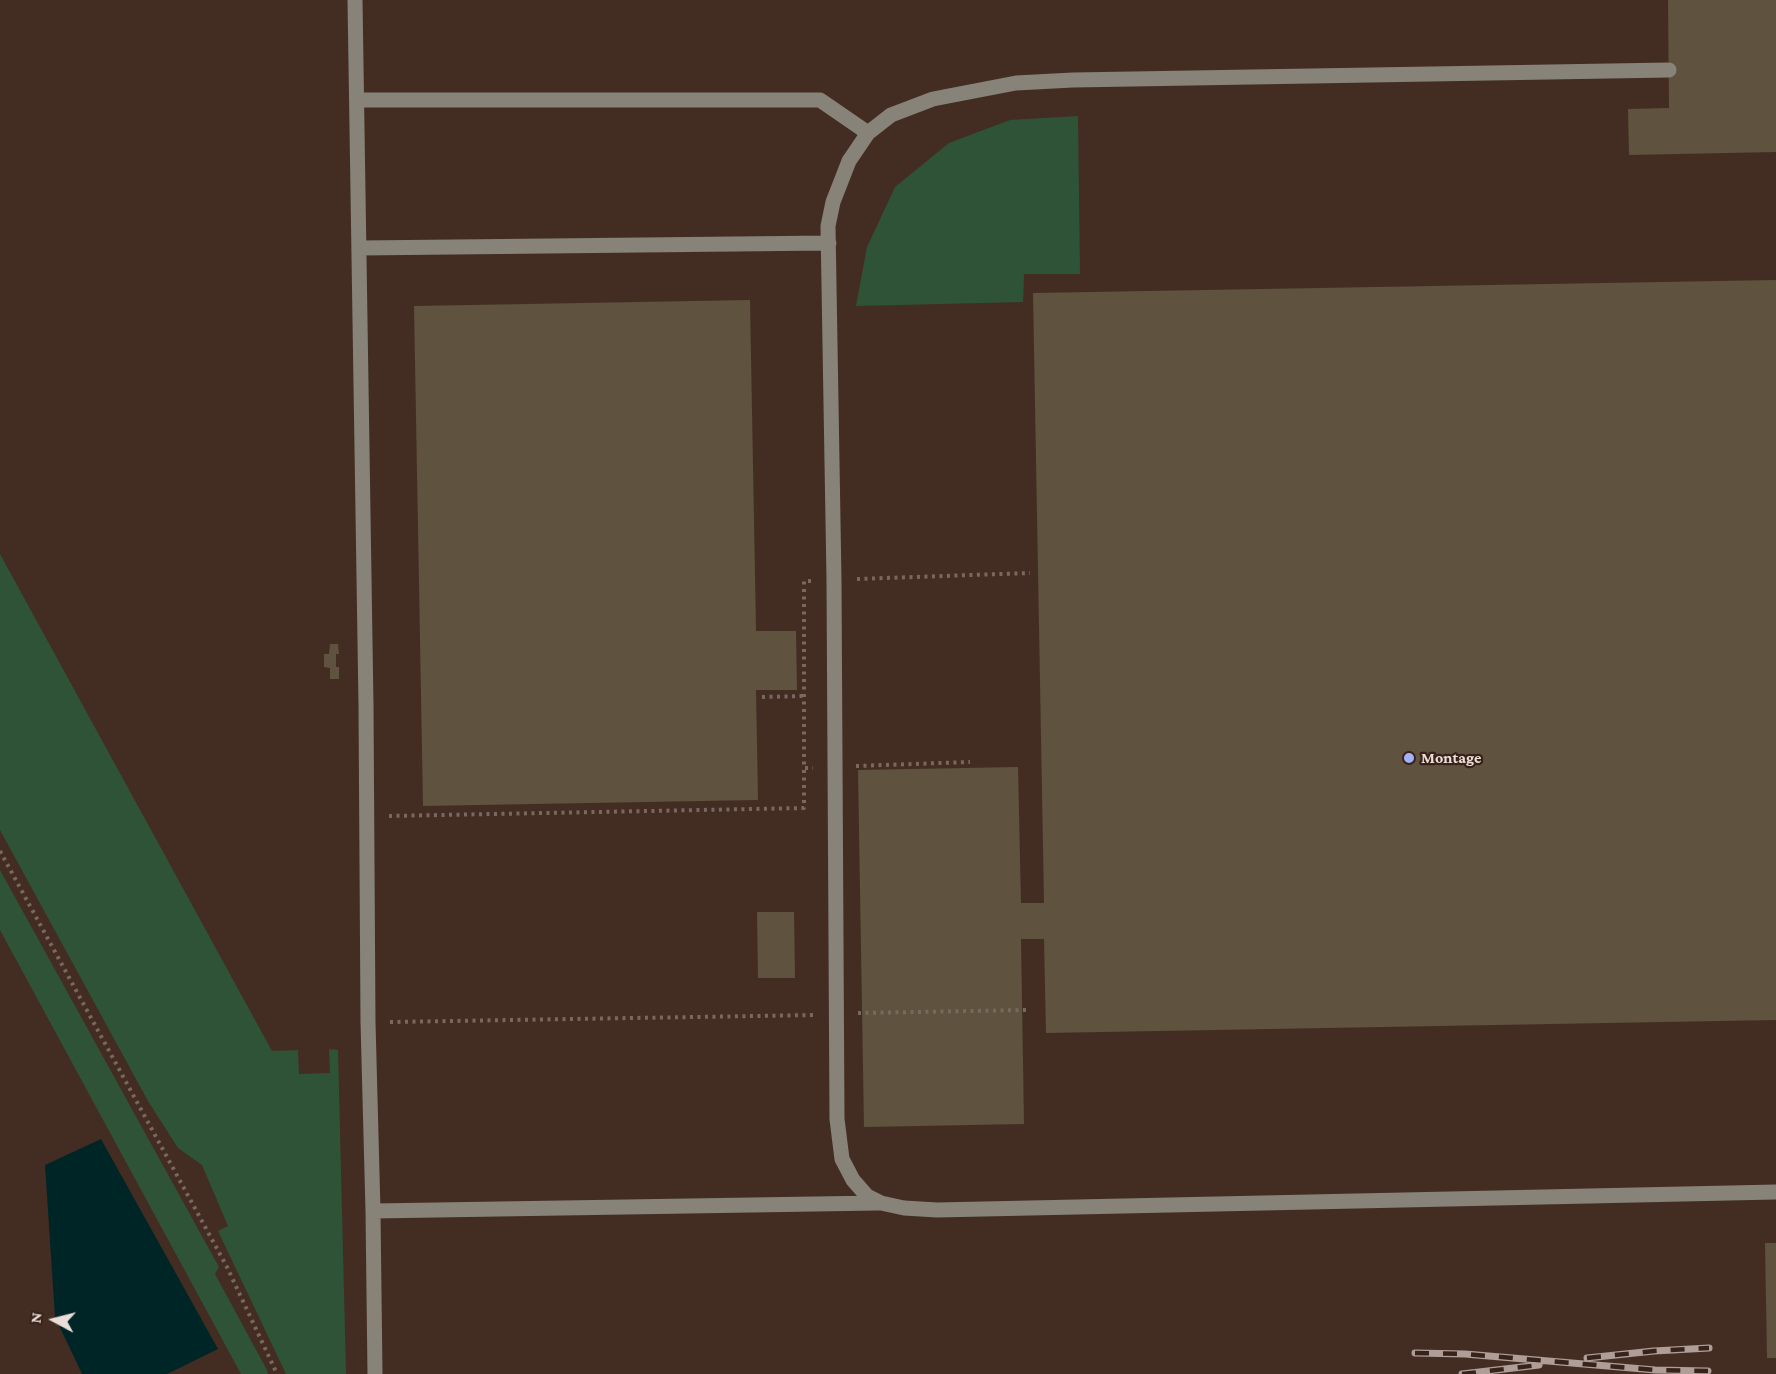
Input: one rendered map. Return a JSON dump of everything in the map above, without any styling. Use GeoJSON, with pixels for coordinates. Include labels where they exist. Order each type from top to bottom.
{"type":"FeatureCollection","features":[{"type":"Feature","properties":{"kind":"lane"},"geometry":{"type":"LineString","coordinates":[[355,0],[360,248],[368,1022],[375,1374]]}},
{"type":"Feature","properties":{"kind":"lane"},"geometry":{"type":"LineString","coordinates":[[881,1203],[867,1196],[853,1180],[842,1159],[837,1119],[834,580],[828,226],[833,202],[849,161],[868,133],[891,115],[933,99],[1016,83],[1073,80],[1669,70]]}},
{"type":"Feature","properties":{"kind":"lane"},"geometry":{"type":"LineString","coordinates":[[357,100],[820,100],[868,133]]}},
{"type":"Feature","properties":{"kind":"lane"},"geometry":{"type":"LineString","coordinates":[[360,248],[829,243]]}},
{"type":"Feature","properties":{"kind":"lane"},"geometry":{"type":"LineString","coordinates":[[373,1211],[881,1203],[904,1208],[937,1210],[1776,1192]]}},
{"type":"Feature","properties":{"kind":"path"},"geometry":{"type":"LineString","coordinates":[[367,816],[804,808],[804,581],[1030,573]]}},
{"type":"Feature","properties":{"kind":"path"},"geometry":{"type":"LineString","coordinates":[[762,697],[804,696]]}},
{"type":"Feature","properties":{"kind":"path"},"geometry":{"type":"LineString","coordinates":[[804,768],[970,762]]}},
{"type":"Feature","properties":{"kind":"path"},"geometry":{"type":"LineString","coordinates":[[0,851],[227,1267],[277,1374]]}},
{"type":"Feature","properties":{"kind":"path"},"geometry":{"type":"LineString","coordinates":[[368,1022],[1029,1010]]}},
{"type":"Feature","properties":{"kind":"green space"},"geometry":{"type":"Polygon","coordinates":[[[1078,116],[1080,274],[1024,274],[1023,302],[856,306],[867,247],[895,187],[949,143],[1010,120],[1078,116]]]}},
{"type":"Feature","properties":{"kind":"green space"},"geometry":{"type":"Polygon","coordinates":[[[0,554],[272,1051],[298,1050],[299,1074],[330,1073],[329,1049],[338,1050],[346,1374],[286,1374],[218,1231],[228,1226],[202,1165],[178,1148],[148,1101],[0,830],[0,554]]]}},
{"type":"Feature","properties":{"kind":"green space"},"geometry":{"type":"Polygon","coordinates":[[[0,870],[219,1267],[215,1274],[268,1374],[241,1374],[0,930],[0,870]]]}},
{"type":"Feature","properties":{"kind":"water"},"geometry":{"type":"Polygon","coordinates":[[[101,1139],[218,1349],[167,1374],[82,1374],[55,1317],[45,1165],[101,1139]]]}},
{"type":"Feature","properties":{"kind":"building"},"geometry":{"type":"Polygon","coordinates":[[[1668,0],[1776,0],[1776,152],[1629,155],[1628,109],[1669,108],[1668,0]]]}},
{"type":"Feature","properties":{"kind":"building","name":"Montage"},"geometry":{"type":"Polygon","coordinates":[[[1776,280],[1776,1020],[1046,1033],[1044,939],[1021,939],[1024,1124],[864,1127],[858,770],[1018,767],[1021,903],[1044,903],[1033,293],[1776,280]]]}},
{"type":"Feature","properties":{"kind":"building"},"geometry":{"type":"Polygon","coordinates":[[[750,300],[756,631],[796,631],[797,690],[756,690],[758,800],[423,806],[414,306],[750,300]]]}},
{"type":"Feature","properties":{"kind":"building"},"geometry":{"type":"Polygon","coordinates":[[[330,644],[338,644],[339,654],[336,654],[336,667],[339,667],[339,679],[330,679],[330,668],[324,667],[324,654],[329,654],[330,644]]]}},
{"type":"Feature","properties":{"kind":"building"},"geometry":{"type":"Polygon","coordinates":[[[757,912],[794,912],[795,978],[758,978],[757,912]]]}},
{"type":"Feature","properties":{"kind":"building"},"geometry":{"type":"Polygon","coordinates":[[[1765,1243],[1776,1243],[1776,1358],[1767,1358],[1765,1243]]]}},
{"type":"Feature","properties":{"kind":"railway"},"geometry":{"type":"LineString","coordinates":[[1587,1358],[1709,1348]]}},
{"type":"Feature","properties":{"kind":"railway"},"geometry":{"type":"LineString","coordinates":[[1415,1353],[1465,1354],[1655,1370],[1708,1371]]}},
{"type":"Feature","properties":{"kind":"railway"},"geometry":{"type":"LineString","coordinates":[[1462,1374],[1539,1365]]}},
{"type":"Feature","properties":{"kind":"place","name":"Montage"},"geometry":{"type":"Point","coordinates":[1409,758]}}]}
